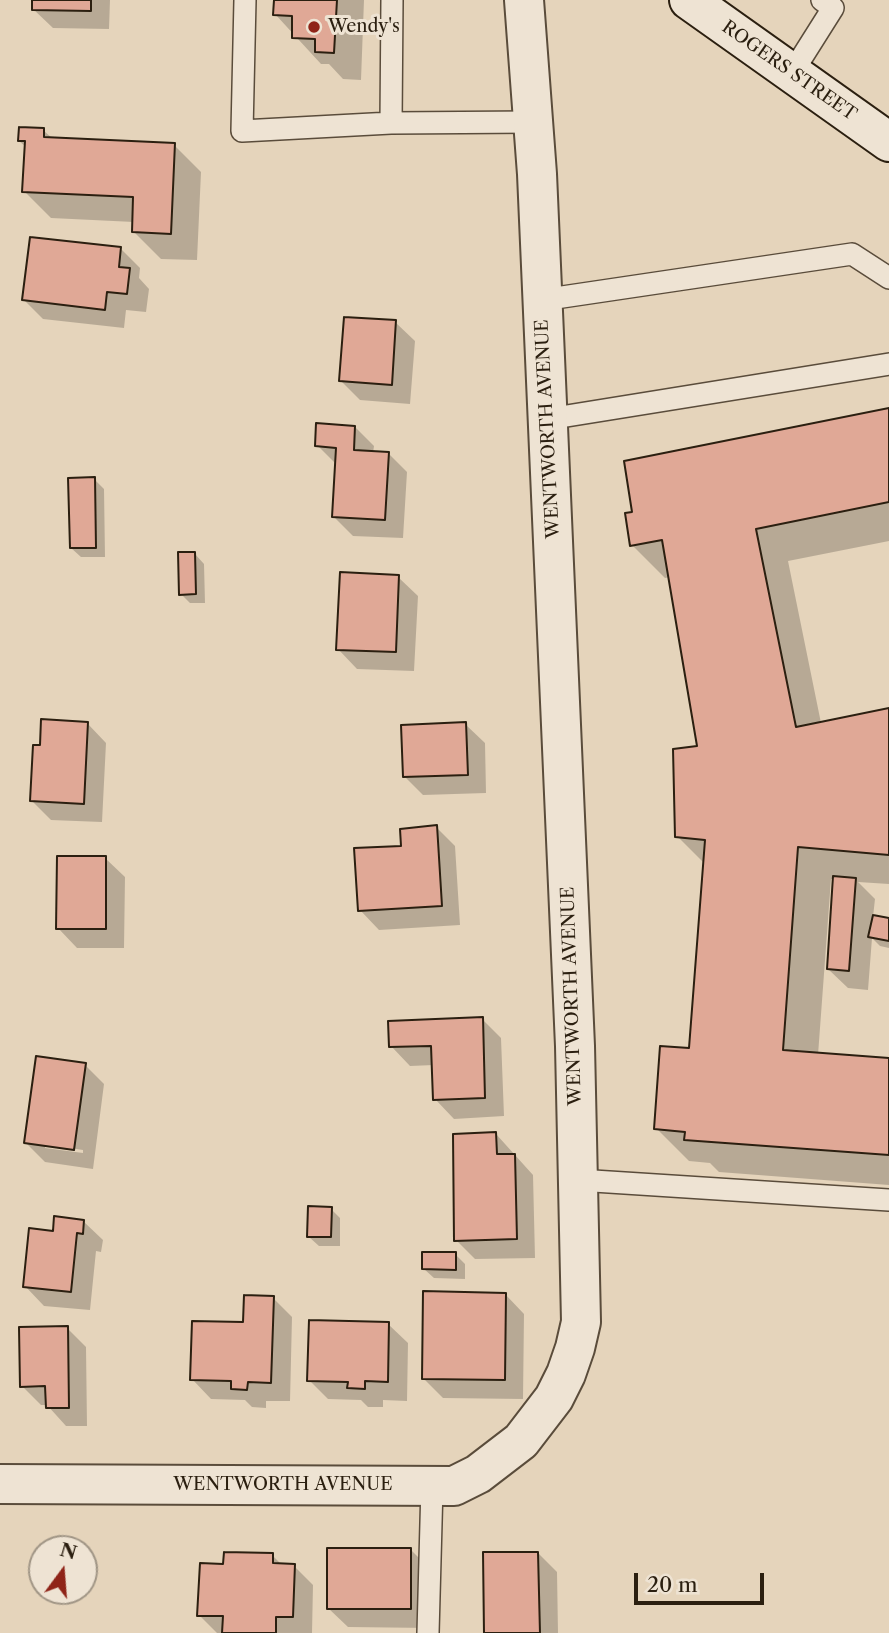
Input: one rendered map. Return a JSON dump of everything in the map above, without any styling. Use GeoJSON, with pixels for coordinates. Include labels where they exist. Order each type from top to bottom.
{"type":"FeatureCollection","features":[{"type":"Feature","properties":{"kind":"street","name":"WENTWORTH AVENUE"},"geometry":{"type":"LineString","coordinates":[[0,1484],[454,1486],[478,1474],[521,1441],[554,1398],[566,1374],[581,1322],[575,1046],[548,419],[524,0]]}},
{"type":"Feature","properties":{"kind":"street","name":"ROGERS STREET"},"geometry":{"type":"LineString","coordinates":[[689,0],[889,142]]}},
{"type":"Feature","properties":{"kind":"lane"},"geometry":{"type":"LineString","coordinates":[[245,0],[242,131],[391,123],[533,122]]}},
{"type":"Feature","properties":{"kind":"lane"},"geometry":{"type":"LineString","coordinates":[[391,123],[392,0]]}},
{"type":"Feature","properties":{"kind":"lane"},"geometry":{"type":"LineString","coordinates":[[792,74],[835,3]]}},
{"type":"Feature","properties":{"kind":"lane"},"geometry":{"type":"LineString","coordinates":[[542,300],[852,254],[889,278]]}},
{"type":"Feature","properties":{"kind":"lane"},"geometry":{"type":"LineString","coordinates":[[548,419],[889,364]]}},
{"type":"Feature","properties":{"kind":"lane"},"geometry":{"type":"LineString","coordinates":[[578,1180],[889,1200]]}},
{"type":"Feature","properties":{"kind":"lane"},"geometry":{"type":"LineString","coordinates":[[428,1633],[432,1486]]}},
{"type":"Feature","properties":{"kind":"building"},"geometry":{"type":"Polygon","coordinates":[[[32,0],[91,0],[91,11],[32,10],[32,0]]]}},
{"type":"Feature","properties":{"kind":"building","name":"Wendy's"},"geometry":{"type":"Polygon","coordinates":[[[274,0],[337,0],[334,53],[315,52],[315,39],[292,38],[292,16],[273,15],[274,0]]]}},
{"type":"Feature","properties":{"kind":"building"},"geometry":{"type":"Polygon","coordinates":[[[19,127],[44,128],[44,137],[175,143],[171,234],[132,232],[133,197],[22,192],[25,141],[18,141],[19,127]]]}},
{"type":"Feature","properties":{"kind":"building"},"geometry":{"type":"Polygon","coordinates":[[[30,237],[121,247],[119,267],[130,268],[127,294],[107,292],[105,310],[22,300],[30,237]]]}},
{"type":"Feature","properties":{"kind":"building"},"geometry":{"type":"Polygon","coordinates":[[[344,317],[396,320],[392,385],[339,381],[344,317]]]}},
{"type":"Feature","properties":{"kind":"building"},"geometry":{"type":"Polygon","coordinates":[[[889,408],[889,502],[756,529],[796,727],[889,708],[889,855],[798,847],[783,1050],[889,1058],[889,1155],[684,1140],[685,1132],[654,1129],[660,1046],[689,1048],[705,840],[675,837],[673,749],[697,746],[662,540],[630,546],[625,513],[632,512],[624,461],[889,408]]]}},
{"type":"Feature","properties":{"kind":"building"},"geometry":{"type":"Polygon","coordinates":[[[316,423],[355,426],[354,450],[389,452],[385,520],[332,517],[336,448],[315,446],[316,423]]]}},
{"type":"Feature","properties":{"kind":"building"},"geometry":{"type":"Polygon","coordinates":[[[95,477],[96,548],[70,548],[68,478],[95,477]]]}},
{"type":"Feature","properties":{"kind":"building"},"geometry":{"type":"Polygon","coordinates":[[[178,552],[195,552],[196,594],[179,595],[178,552]]]}},
{"type":"Feature","properties":{"kind":"building"},"geometry":{"type":"Polygon","coordinates":[[[340,572],[399,575],[396,652],[336,650],[340,572]]]}},
{"type":"Feature","properties":{"kind":"building"},"geometry":{"type":"Polygon","coordinates":[[[41,719],[88,722],[84,804],[30,801],[33,745],[40,745],[41,719]]]}},
{"type":"Feature","properties":{"kind":"building"},"geometry":{"type":"Polygon","coordinates":[[[466,722],[468,775],[403,777],[401,725],[466,722]]]}},
{"type":"Feature","properties":{"kind":"building"},"geometry":{"type":"Polygon","coordinates":[[[437,825],[442,906],[358,911],[354,848],[401,846],[400,829],[437,825]]]}},
{"type":"Feature","properties":{"kind":"building"},"geometry":{"type":"Polygon","coordinates":[[[57,856],[106,856],[106,929],[56,929],[57,856]]]}},
{"type":"Feature","properties":{"kind":"building"},"geometry":{"type":"Polygon","coordinates":[[[833,876],[856,878],[849,971],[827,969],[833,876]]]}},
{"type":"Feature","properties":{"kind":"building"},"geometry":{"type":"Polygon","coordinates":[[[873,915],[889,918],[889,941],[868,937],[873,915]]]}},
{"type":"Feature","properties":{"kind":"building"},"geometry":{"type":"Polygon","coordinates":[[[483,1017],[485,1098],[433,1100],[431,1046],[389,1047],[388,1021],[483,1017]]]}},
{"type":"Feature","properties":{"kind":"building"},"geometry":{"type":"Polygon","coordinates":[[[36,1056],[86,1063],[74,1150],[24,1143],[36,1056]]]}},
{"type":"Feature","properties":{"kind":"building"},"geometry":{"type":"Polygon","coordinates":[[[496,1132],[497,1154],[515,1154],[517,1239],[454,1241],[453,1134],[496,1132]]]}},
{"type":"Feature","properties":{"kind":"building"},"geometry":{"type":"Polygon","coordinates":[[[308,1206],[332,1207],[331,1237],[307,1237],[308,1206]]]}},
{"type":"Feature","properties":{"kind":"building"},"geometry":{"type":"Polygon","coordinates":[[[54,1216],[84,1220],[83,1234],[77,1233],[71,1292],[23,1287],[29,1228],[53,1231],[54,1216]]]}},
{"type":"Feature","properties":{"kind":"building"},"geometry":{"type":"Polygon","coordinates":[[[422,1252],[456,1252],[456,1270],[422,1269],[422,1252]]]}},
{"type":"Feature","properties":{"kind":"building"},"geometry":{"type":"Polygon","coordinates":[[[423,1291],[506,1293],[505,1380],[422,1379],[423,1291]]]}},
{"type":"Feature","properties":{"kind":"building"},"geometry":{"type":"Polygon","coordinates":[[[244,1295],[274,1296],[271,1383],[248,1382],[247,1390],[231,1389],[231,1381],[190,1380],[192,1321],[243,1322],[244,1295]]]}},
{"type":"Feature","properties":{"kind":"building"},"geometry":{"type":"Polygon","coordinates":[[[309,1320],[389,1322],[388,1382],[365,1381],[365,1389],[347,1388],[348,1382],[307,1381],[309,1320]]]}},
{"type":"Feature","properties":{"kind":"building"},"geometry":{"type":"Polygon","coordinates":[[[68,1326],[69,1408],[46,1408],[45,1386],[20,1387],[19,1327],[68,1326]]]}},
{"type":"Feature","properties":{"kind":"building"},"geometry":{"type":"Polygon","coordinates":[[[327,1548],[411,1548],[411,1609],[327,1609],[327,1548]]]}},
{"type":"Feature","properties":{"kind":"building"},"geometry":{"type":"Polygon","coordinates":[[[224,1552],[273,1553],[273,1563],[295,1564],[293,1617],[276,1617],[276,1633],[222,1633],[223,1616],[197,1616],[200,1563],[223,1564],[224,1552]]]}},
{"type":"Feature","properties":{"kind":"building"},"geometry":{"type":"Polygon","coordinates":[[[483,1552],[538,1552],[540,1633],[484,1633],[483,1552]]]}},
{"type":"Feature","properties":{"kind":"place","name":"Wendy's"},"geometry":{"type":"Point","coordinates":[314,27]}}]}
